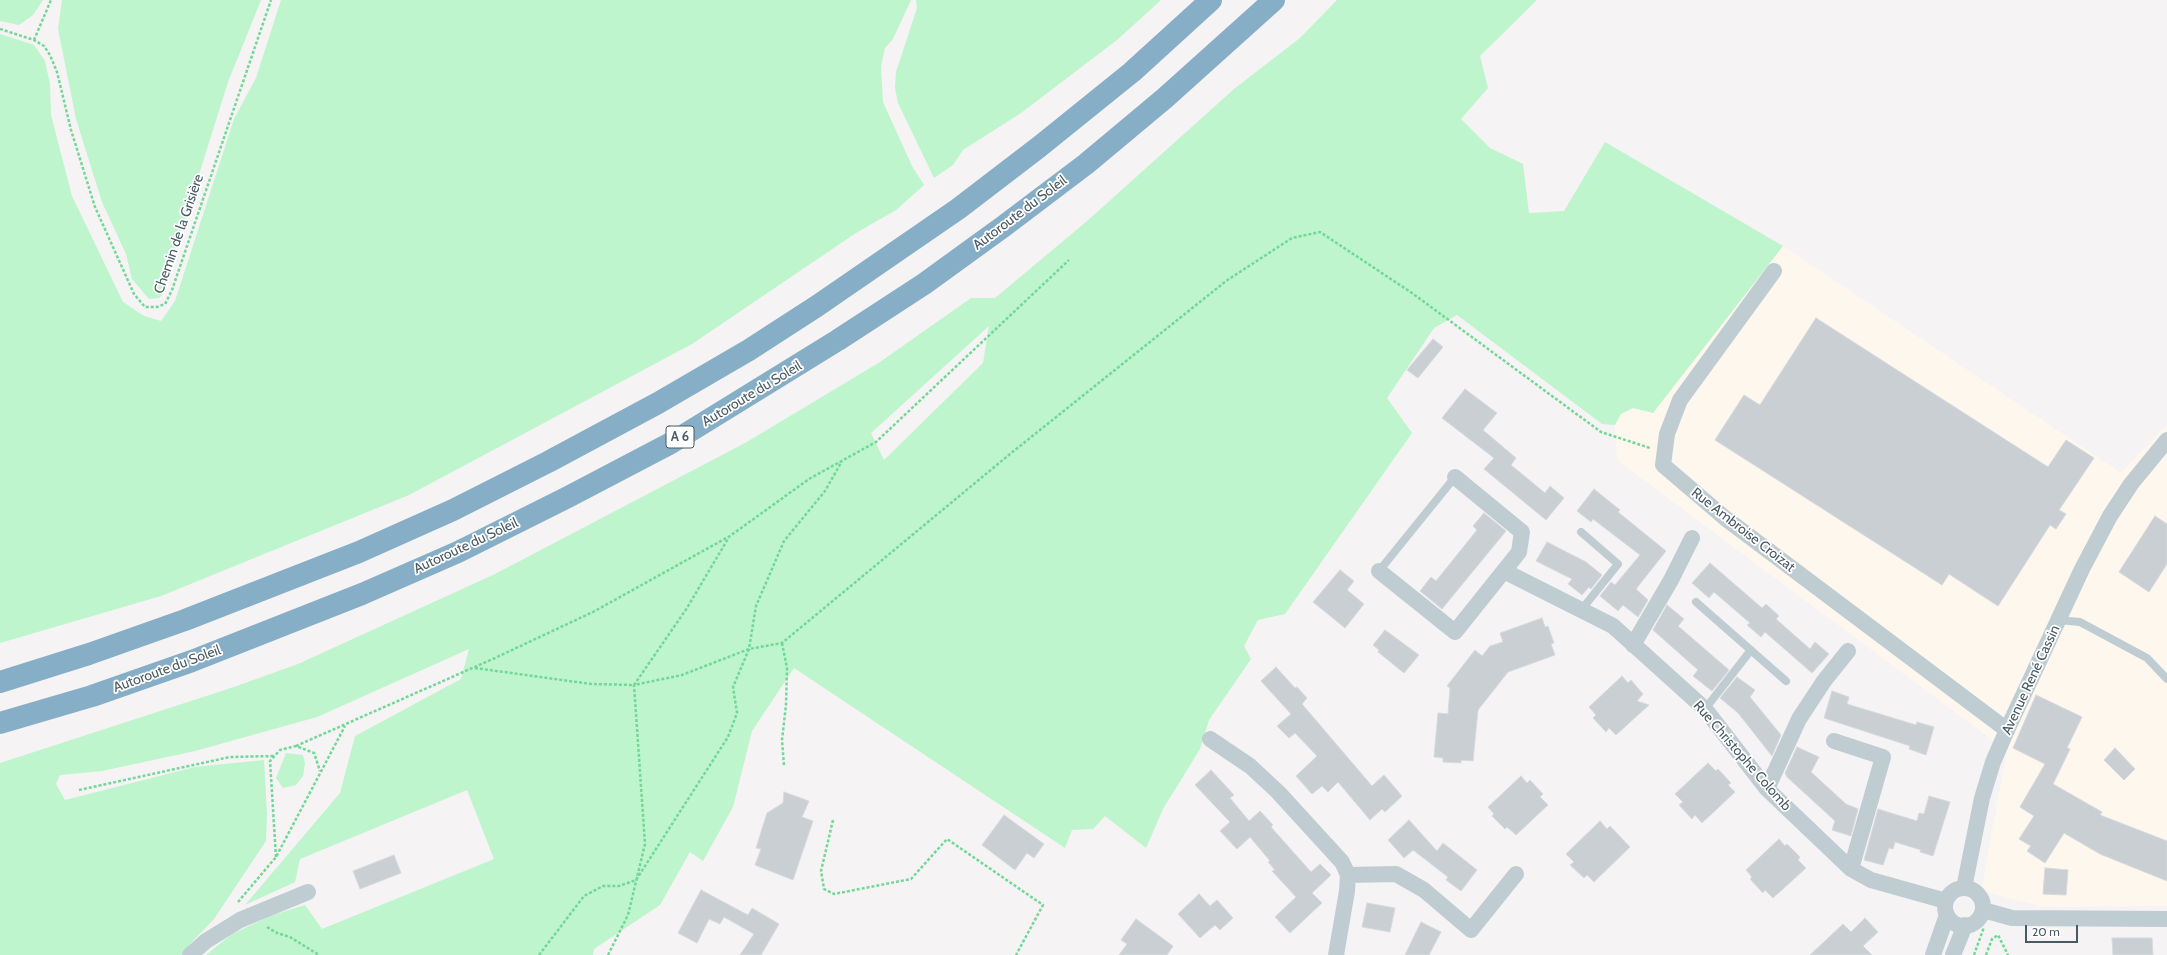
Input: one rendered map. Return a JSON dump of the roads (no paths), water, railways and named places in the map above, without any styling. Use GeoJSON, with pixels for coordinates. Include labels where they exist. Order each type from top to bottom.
{"type":"FeatureCollection","features":[{"type":"Feature","properties":{"kind":"highway"},"geometry":{"type":"LineString","coordinates":[[0,682],[89,654],[178,623],[359,552],[453,510],[548,462],[658,403],[748,350],[817,306],[958,209],[1039,147],[1132,72],[1211,0]]}},
{"type":"Feature","properties":{"kind":"highway","name":"Autoroute du Soleil"},"geometry":{"type":"LineString","coordinates":[[0,723],[92,696],[192,661],[362,594],[458,552],[671,443],[838,340],[924,284],[1004,226],[1086,164],[1165,98],[1274,0]]}},
{"type":"Feature","properties":{"kind":"street","name":"Rue Ambroise Croizat"},"geometry":{"type":"LineString","coordinates":[[1774,271],[1680,400],[1667,434],[1663,465],[1725,518],[2007,730]]}},
{"type":"Feature","properties":{"kind":"street","name":"Avenue René Cassin"},"geometry":{"type":"LineString","coordinates":[[1964,888],[1982,798],[1993,762],[2007,730],[2082,569],[2110,516],[2131,484],[2167,440]]}},
{"type":"Feature","properties":{"kind":"street"},"geometry":{"type":"LineString","coordinates":[[1379,570],[1455,632],[1519,552],[1522,532],[1455,478]]}},
{"type":"Feature","properties":{"kind":"street"},"geometry":{"type":"LineString","coordinates":[[1632,645],[1671,580],[1692,538]]}},
{"type":"Feature","properties":{"kind":"street","name":"Rue Christophe Colomb"},"geometry":{"type":"LineString","coordinates":[[1504,571],[1582,609],[1613,626],[1632,645],[1705,709],[1767,789],[1851,869],[1871,880],[1946,908]]}},
{"type":"Feature","properties":{"kind":"street"},"geometry":{"type":"LineString","coordinates":[[1767,789],[1800,719],[1824,681],[1848,651]]}},
{"type":"Feature","properties":{"kind":"street"},"geometry":{"type":"LineString","coordinates":[[1210,740],[1250,766],[1278,792],[1342,862],[1348,875],[1336,955]]}},
{"type":"Feature","properties":{"kind":"street"},"geometry":{"type":"LineString","coordinates":[[1834,741],[1883,757],[1851,869]]}},
{"type":"Feature","properties":{"kind":"street"},"geometry":{"type":"LineString","coordinates":[[1348,875],[1396,874],[1424,890],[1471,930],[1516,874]]}},
{"type":"Feature","properties":{"kind":"street"},"geometry":{"type":"LineString","coordinates":[[1933,955],[1950,894],[1956,890],[1964,888],[1978,895],[1983,910]]}},
{"type":"Feature","properties":{"kind":"street"},"geometry":{"type":"LineString","coordinates":[[190,955],[206,941],[240,920],[308,892]]}},
{"type":"Feature","properties":{"kind":"street"},"geometry":{"type":"LineString","coordinates":[[1946,908],[1956,924],[1966,925],[1976,920],[1983,910]]}},
{"type":"Feature","properties":{"kind":"street"},"geometry":{"type":"LineString","coordinates":[[1983,910],[2012,918],[2167,919]]}},
{"type":"Feature","properties":{"kind":"street"},"geometry":{"type":"LineString","coordinates":[[1953,955],[1966,925]]}},
{"type":"Feature","properties":{"kind":"lane"},"geometry":{"type":"LineString","coordinates":[[1379,570],[1455,478]]}},
{"type":"Feature","properties":{"kind":"lane"},"geometry":{"type":"LineString","coordinates":[[1581,532],[1618,564],[1582,609]]}},
{"type":"Feature","properties":{"kind":"lane"},"geometry":{"type":"LineString","coordinates":[[1696,602],[1786,681]]}},
{"type":"Feature","properties":{"kind":"lane"},"geometry":{"type":"LineString","coordinates":[[2058,620],[2080,622],[2147,658],[2167,679]]}},
{"type":"Feature","properties":{"kind":"lane"},"geometry":{"type":"LineString","coordinates":[[1705,709],[1751,650]]}}]}
